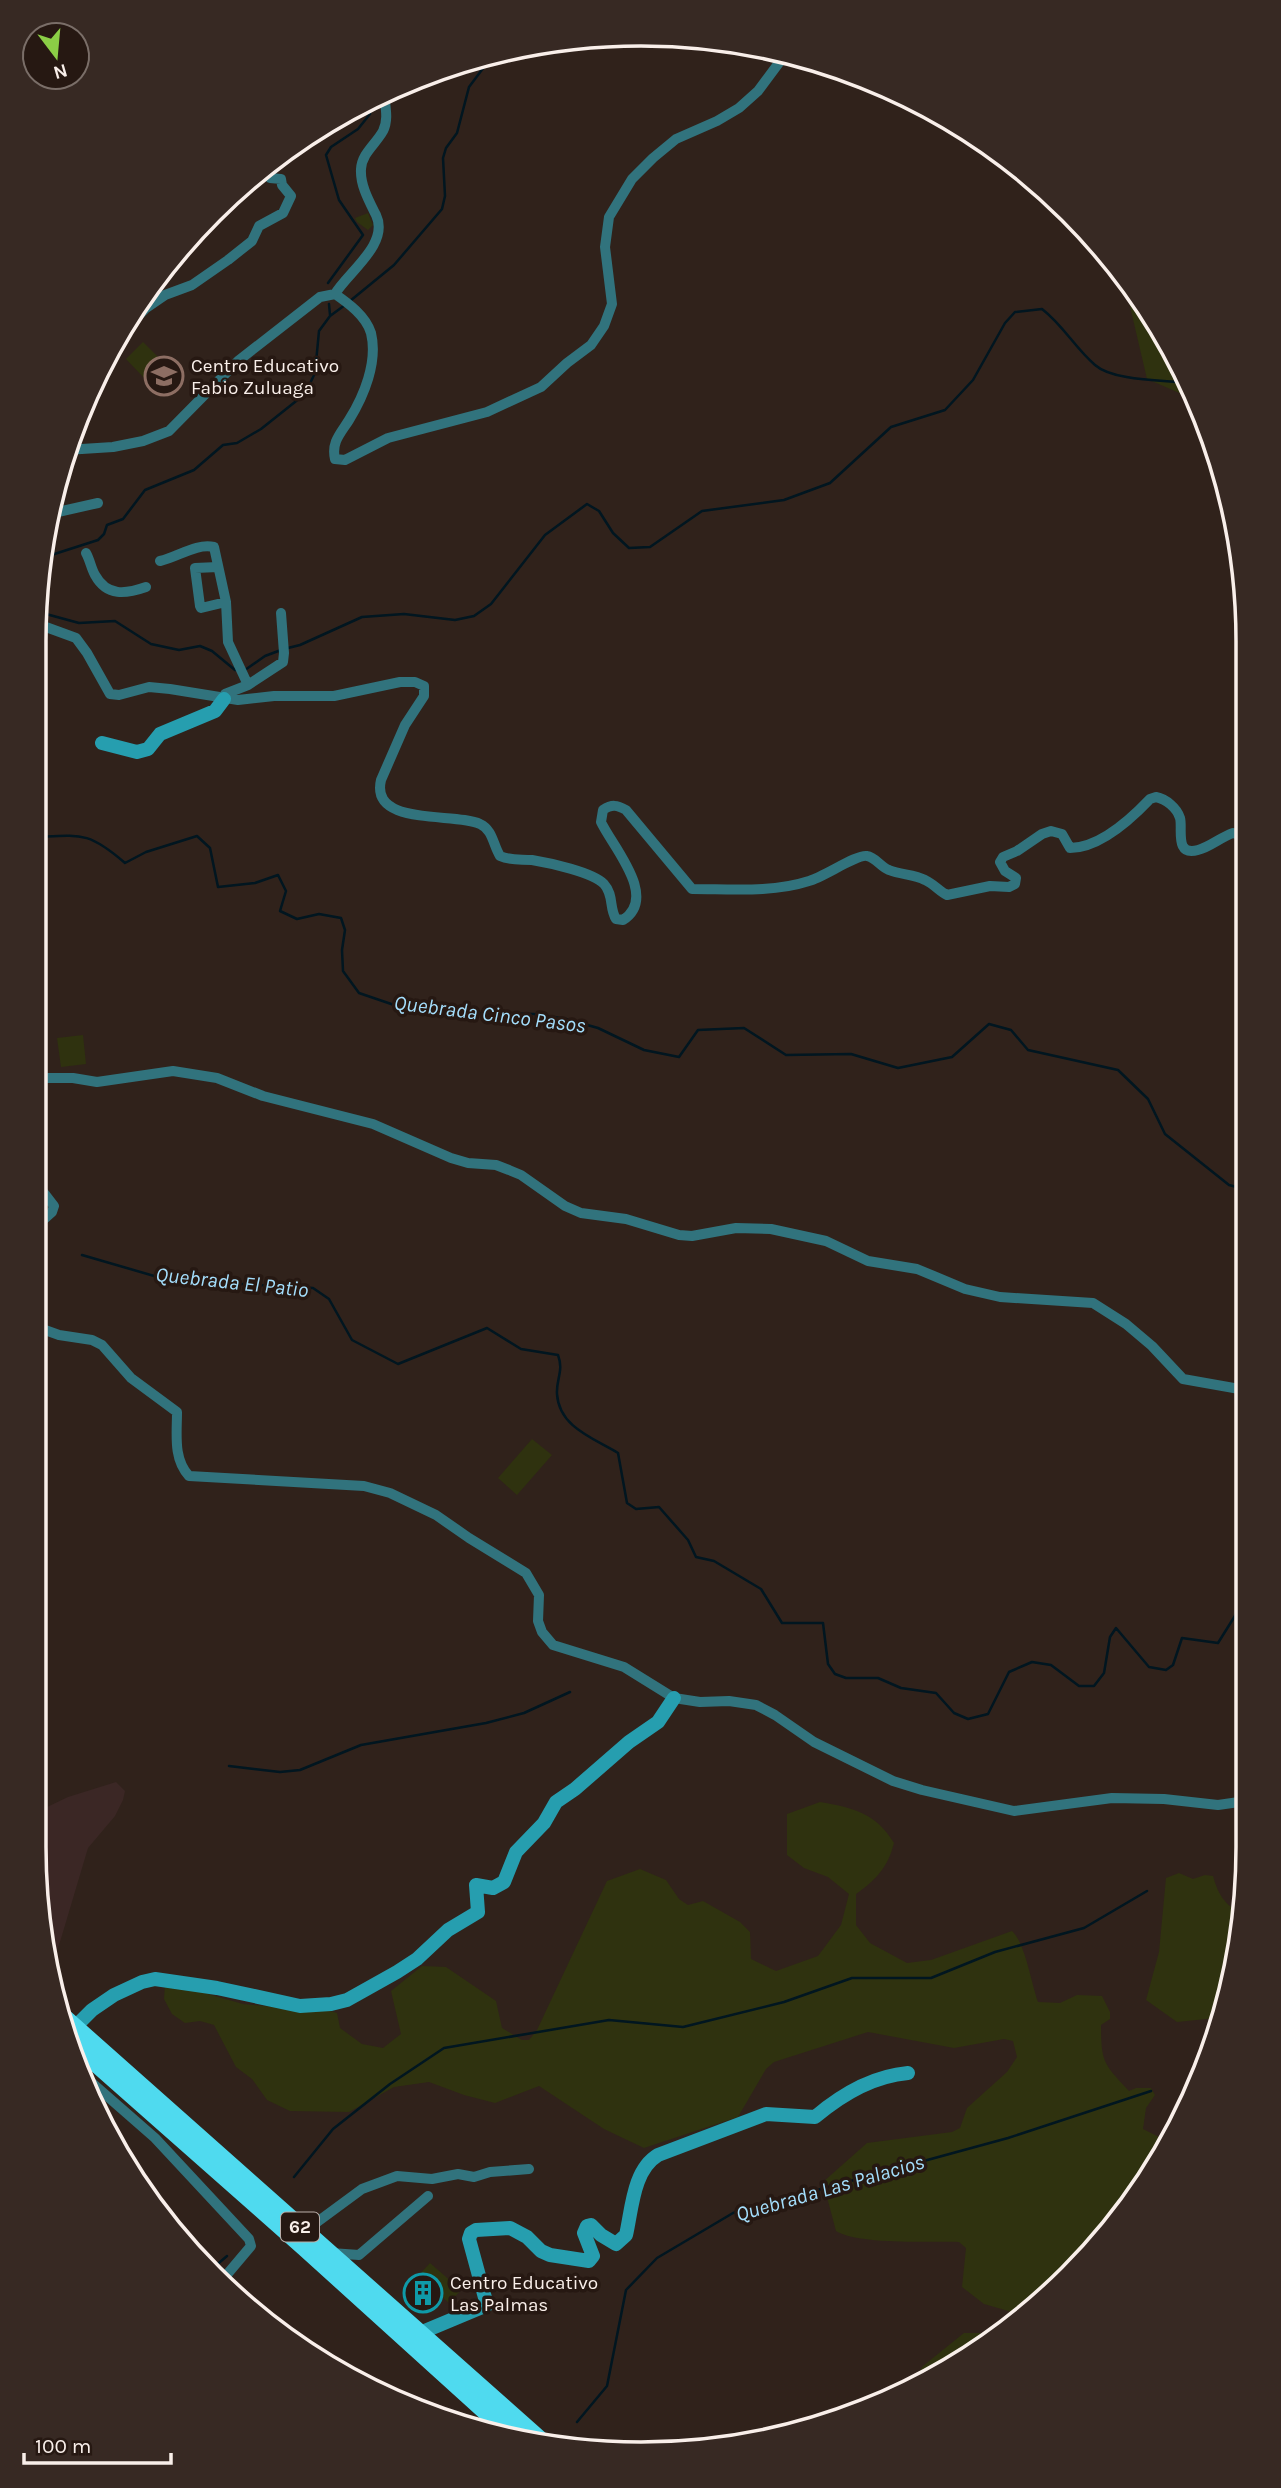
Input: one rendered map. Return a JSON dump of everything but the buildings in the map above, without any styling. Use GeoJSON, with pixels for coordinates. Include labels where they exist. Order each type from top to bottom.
{"type":"FeatureCollection","features":[{"type":"Feature","properties":{"kind":"highway","name":"62"},"geometry":{"type":"LineString","coordinates":[[75,2032],[531,2432]]}},
{"type":"Feature","properties":{"kind":"highway","name":"62"},"geometry":{"type":"LineString","coordinates":[[75,2033],[501,2425]]}},
{"type":"Feature","properties":{"kind":"street"},"geometry":{"type":"LineString","coordinates":[[335,293],[351,306],[370,332],[370,371],[366,388],[336,442],[333,451],[339,461],[388,438],[487,412],[541,387],[567,362],[591,345],[604,326],[612,304],[605,247],[609,217],[632,178],[676,139],[739,108],[758,91],[779,62]]}},
{"type":"Feature","properties":{"kind":"street"},"geometry":{"type":"LineString","coordinates":[[77,449],[113,447],[143,441],[169,431],[244,356],[320,297],[335,293],[339,285],[359,266],[378,232],[378,219],[365,192],[361,169],[364,158],[383,130],[387,117],[385,103]]}},
{"type":"Feature","properties":{"kind":"street"},"geometry":{"type":"LineString","coordinates":[[148,306],[166,295],[189,286],[222,264],[252,241],[259,226],[283,213],[291,196],[282,185],[281,179],[269,176]]}},
{"type":"Feature","properties":{"kind":"street"},"geometry":{"type":"LineString","coordinates":[[60,512],[98,503]]}},
{"type":"Feature","properties":{"kind":"street"},"geometry":{"type":"LineString","coordinates":[[160,561],[188,550],[213,546],[226,602],[228,642],[246,682]]}},
{"type":"Feature","properties":{"kind":"street"},"geometry":{"type":"LineString","coordinates":[[86,553],[95,576],[112,591],[123,594],[146,587]]}},
{"type":"Feature","properties":{"kind":"street"},"geometry":{"type":"LineString","coordinates":[[218,567],[195,568],[200,606],[201,608],[226,602]]}},
{"type":"Feature","properties":{"kind":"street"},"geometry":{"type":"LineString","coordinates":[[102,743],[137,752],[148,749],[160,734],[215,711],[225,694],[283,662],[281,613]]}},
{"type":"Feature","properties":{"kind":"street"},"geometry":{"type":"LineString","coordinates":[[46,627],[76,638],[88,653],[110,694],[119,695],[149,687],[238,700],[274,696],[334,696],[400,682],[415,682],[424,686],[424,696],[405,725],[381,780],[379,786],[382,798],[400,812],[416,817],[453,817],[479,823],[487,829],[500,856],[506,859],[530,860],[599,880],[610,892],[612,913],[617,919],[623,920],[629,916],[635,894],[634,879],[629,867],[601,822],[603,810],[610,806],[619,806],[625,810],[692,889],[767,889],[798,884],[831,873],[852,859],[865,855],[873,857],[892,872],[928,881],[947,895],[989,886],[1009,887],[1015,884],[1016,878],[1002,866],[1000,862],[1003,857],[1051,831],[1062,834],[1070,848],[1079,848],[1101,839],[1156,797],[1169,803],[1176,811],[1181,820],[1180,838],[1188,850],[1197,851],[1236,834]]}},
{"type":"Feature","properties":{"kind":"street"},"geometry":{"type":"LineString","coordinates":[[46,1078],[73,1078],[97,1082],[173,1071],[217,1078],[263,1096],[373,1124],[451,1158],[468,1163],[496,1165],[521,1175],[565,1206],[581,1213],[626,1219],[679,1235],[692,1236],[736,1228],[783,1231],[826,1241],[868,1261],[916,1269],[965,1289],[1000,1297],[1093,1303],[1135,1332],[1183,1379],[1236,1388]]}},
{"type":"Feature","properties":{"kind":"street"},"geometry":{"type":"LineString","coordinates":[[46,1196],[54,1206],[46,1217]]}},
{"type":"Feature","properties":{"kind":"street"},"geometry":{"type":"LineString","coordinates":[[46,1330],[92,1340],[102,1345],[131,1378],[177,1412],[177,1450],[183,1469],[189,1476],[363,1486],[390,1493],[436,1515],[526,1573],[539,1595],[538,1621],[542,1632],[553,1645],[624,1667],[674,1698],[700,1702],[729,1700],[756,1705],[814,1742],[893,1781],[998,1809],[1029,1811],[1072,1802],[1136,1797],[1218,1805],[1236,1802]]}},
{"type":"Feature","properties":{"kind":"street"},"geometry":{"type":"LineString","coordinates":[[72,2022],[114,1995],[155,1979],[217,1988],[300,2006],[347,2000],[417,1959],[449,1930],[478,1912],[476,1885],[493,1888],[504,1882],[516,1853],[544,1823],[556,1802],[658,1721],[674,1698]]}},
{"type":"Feature","properties":{"kind":"street"},"geometry":{"type":"LineString","coordinates":[[420,2333],[487,2305],[469,2239],[471,2233],[476,2230],[510,2228],[527,2236],[541,2252],[589,2261],[593,2256],[584,2233],[587,2226],[591,2225],[616,2244],[622,2241],[626,2235],[640,2173],[649,2161],[658,2155],[766,2114],[815,2117],[833,2103],[877,2079],[908,2073]]}},
{"type":"Feature","properties":{"kind":"street"},"geometry":{"type":"LineString","coordinates":[[96,2086],[155,2138],[249,2239],[251,2246],[226,2274]]}},
{"type":"Feature","properties":{"kind":"street"},"geometry":{"type":"LineString","coordinates":[[305,2231],[362,2189],[397,2176],[432,2179],[458,2174],[474,2178],[490,2172],[529,2169]]}},
{"type":"Feature","properties":{"kind":"street"},"geometry":{"type":"LineString","coordinates":[[357,2277],[359,2255],[428,2196]]}},
{"type":"Feature","properties":{"kind":"street"},"geometry":{"type":"LineString","coordinates":[[330,2253],[359,2255]]}},
{"type":"Feature","properties":{"kind":"shaded area"},"geometry":{"type":"Polygon","coordinates":[[[116,1782],[125,1791],[115,1816],[88,1848],[55,1954],[47,1886],[46,1808],[68,1797],[116,1782]]]}},
{"type":"Feature","properties":{"kind":"green space"},"geometry":{"type":"Polygon","coordinates":[[[368,213],[373,225],[368,230],[355,218],[368,213]]]}},
{"type":"Feature","properties":{"kind":"green space"},"geometry":{"type":"Polygon","coordinates":[[[1129,301],[1156,343],[1182,394],[1147,379],[1129,301]]]}},
{"type":"Feature","properties":{"kind":"green space"},"geometry":{"type":"Polygon","coordinates":[[[143,342],[164,363],[146,380],[126,359],[143,342]]]}},
{"type":"Feature","properties":{"kind":"green space"},"geometry":{"type":"Polygon","coordinates":[[[83,1035],[86,1064],[61,1067],[57,1038],[83,1035]]]}},
{"type":"Feature","properties":{"kind":"green space"},"geometry":{"type":"Polygon","coordinates":[[[532,1439],[552,1455],[517,1495],[498,1478],[532,1439]]]}},
{"type":"Feature","properties":{"kind":"green space"},"geometry":{"type":"Polygon","coordinates":[[[820,1802],[843,1807],[871,1818],[894,1843],[880,1872],[856,1894],[856,1925],[870,1943],[907,1963],[931,1960],[1012,1931],[1024,1953],[1038,2002],[1060,2003],[1077,1995],[1102,1996],[1110,2012],[1110,2019],[1101,2025],[1106,2062],[1129,2091],[1151,2088],[1155,2095],[1146,2108],[1143,2129],[1160,2137],[1135,2178],[1088,2240],[1012,2312],[984,2304],[962,2287],[966,2248],[959,2242],[877,2240],[836,2231],[823,2182],[867,2143],[952,2132],[960,2128],[967,2108],[1007,2072],[1017,2057],[1013,2041],[1004,2039],[954,2048],[868,2032],[774,2062],[766,2069],[738,2117],[644,2148],[604,2129],[539,2086],[495,2103],[429,2082],[394,2087],[349,2112],[290,2111],[267,2100],[252,2079],[236,2067],[214,2025],[200,2021],[185,2023],[172,2014],[164,1999],[165,1985],[173,1984],[243,2004],[327,2010],[337,2013],[340,2028],[362,2044],[383,2048],[401,2034],[391,1991],[422,1966],[446,1967],[496,2001],[502,2028],[522,2040],[529,2040],[537,2030],[607,1881],[640,1869],[666,1880],[679,1899],[688,1905],[703,1901],[740,1922],[750,1932],[751,1959],[776,1971],[818,1956],[841,1925],[849,1894],[828,1877],[804,1868],[787,1855],[787,1814],[820,1802]]]}},
{"type":"Feature","properties":{"kind":"green space"},"geometry":{"type":"Polygon","coordinates":[[[1179,1873],[1193,1879],[1205,1875],[1213,1876],[1223,1899],[1232,1907],[1224,1964],[1210,2019],[1177,2022],[1146,2000],[1159,1952],[1166,1878],[1179,1873]]]}},
{"type":"Feature","properties":{"kind":"green space"},"geometry":{"type":"Polygon","coordinates":[[[430,2263],[461,2290],[449,2303],[418,2276],[430,2263]]]}},
{"type":"Feature","properties":{"kind":"green space"},"geometry":{"type":"Polygon","coordinates":[[[964,2333],[984,2333],[918,2373],[923,2366],[964,2333]]]}},
{"type":"Feature","properties":{"kind":"waterway"},"geometry":{"type":"LineString","coordinates":[[350,301],[394,265],[442,209],[445,196],[443,158],[446,148],[457,133],[469,87],[484,67]]}},
{"type":"Feature","properties":{"kind":"waterway"},"geometry":{"type":"LineString","coordinates":[[328,283],[363,235],[339,200],[326,155],[331,147],[358,129],[370,111]]}},
{"type":"Feature","properties":{"kind":"waterway"},"geometry":{"type":"LineString","coordinates":[[329,304],[330,315]]}},
{"type":"Feature","properties":{"kind":"waterway"},"geometry":{"type":"LineString","coordinates":[[52,555],[98,540],[107,525],[123,519],[145,490],[194,470],[223,445],[237,443],[261,429],[305,394],[315,373],[319,331],[330,316],[345,305]]}},
{"type":"Feature","properties":{"kind":"waterway"},"geometry":{"type":"LineString","coordinates":[[288,648],[362,617],[404,614],[455,620],[474,616],[491,604],[545,535],[587,504],[599,511],[613,533],[629,548],[650,547],[702,511],[784,500],[830,483],[891,427],[945,410],[973,380],[1005,323],[1015,312],[1042,309],[1088,358],[1103,370],[1126,377],[1176,382]]}},
{"type":"Feature","properties":{"kind":"waterway"},"geometry":{"type":"LineString","coordinates":[[47,614],[79,623],[115,621],[151,644],[179,650],[200,646],[212,651],[238,670]]}},
{"type":"Feature","properties":{"kind":"waterway"},"geometry":{"type":"LineString","coordinates":[[245,670],[265,656],[281,650]]}},
{"type":"Feature","properties":{"kind":"waterway","name":"Quebrada Cinco Pasos"},"geometry":{"type":"LineString","coordinates":[[46,837],[74,836],[92,840],[125,863],[146,852],[197,836],[210,848],[218,887],[255,883],[278,875],[286,891],[280,911],[297,919],[319,914],[341,918],[345,930],[343,971],[359,993],[400,1007],[534,1014],[566,1019],[598,1028],[644,1050],[679,1057],[698,1030],[744,1028],[786,1055],[851,1054],[898,1068],[952,1057],[989,1024],[1011,1030],[1028,1050],[1118,1070],[1148,1099],[1165,1134],[1229,1185],[1236,1187]]}},
{"type":"Feature","properties":{"kind":"waterway","name":"Quebrada El Patio"},"geometry":{"type":"LineString","coordinates":[[82,1255],[168,1280],[313,1288],[329,1299],[352,1340],[398,1364],[487,1328],[521,1349],[558,1355],[559,1405],[564,1415],[579,1430],[618,1453],[627,1503],[636,1509],[659,1507],[688,1540],[696,1557],[714,1561],[761,1589],[782,1623],[823,1623],[828,1664],[835,1674],[846,1678],[878,1678],[901,1688],[936,1693],[954,1713],[968,1719],[988,1714],[1009,1672],[1032,1662],[1051,1665],[1079,1686],[1094,1686],[1104,1673],[1110,1637],[1116,1628],[1149,1667],[1166,1670],[1173,1665],[1182,1638],[1218,1643],[1236,1614]]}},
{"type":"Feature","properties":{"kind":"waterway"},"geometry":{"type":"LineString","coordinates":[[229,1766],[280,1772],[300,1770],[361,1745],[486,1723],[524,1713],[570,1692]]}},
{"type":"Feature","properties":{"kind":"waterway"},"geometry":{"type":"LineString","coordinates":[[294,2177],[333,2129],[390,2084],[444,2048],[609,2020],[683,2027],[784,2002],[852,1978],[931,1978],[995,1952],[1084,1928],[1147,1891]]}},
{"type":"Feature","properties":{"kind":"waterway","name":"Quebrada Las Palacios"},"geometry":{"type":"LineString","coordinates":[[577,2422],[607,2386],[626,2290],[657,2258],[733,2213],[1008,2138],[1151,2091]]}},
{"type":"Feature","properties":{"kind":"waterway"},"geometry":{"type":"LineString","coordinates":[[217,2265],[227,2256]]}},
{"type":"Feature","properties":{"kind":"place","name":"Centro Educativo Fabio Zuluaga"},"geometry":{"type":"Point","coordinates":[164,376]}},
{"type":"Feature","properties":{"kind":"place","name":"Centro Educativo Las Palmas"},"geometry":{"type":"Point","coordinates":[423,2293]}}]}
